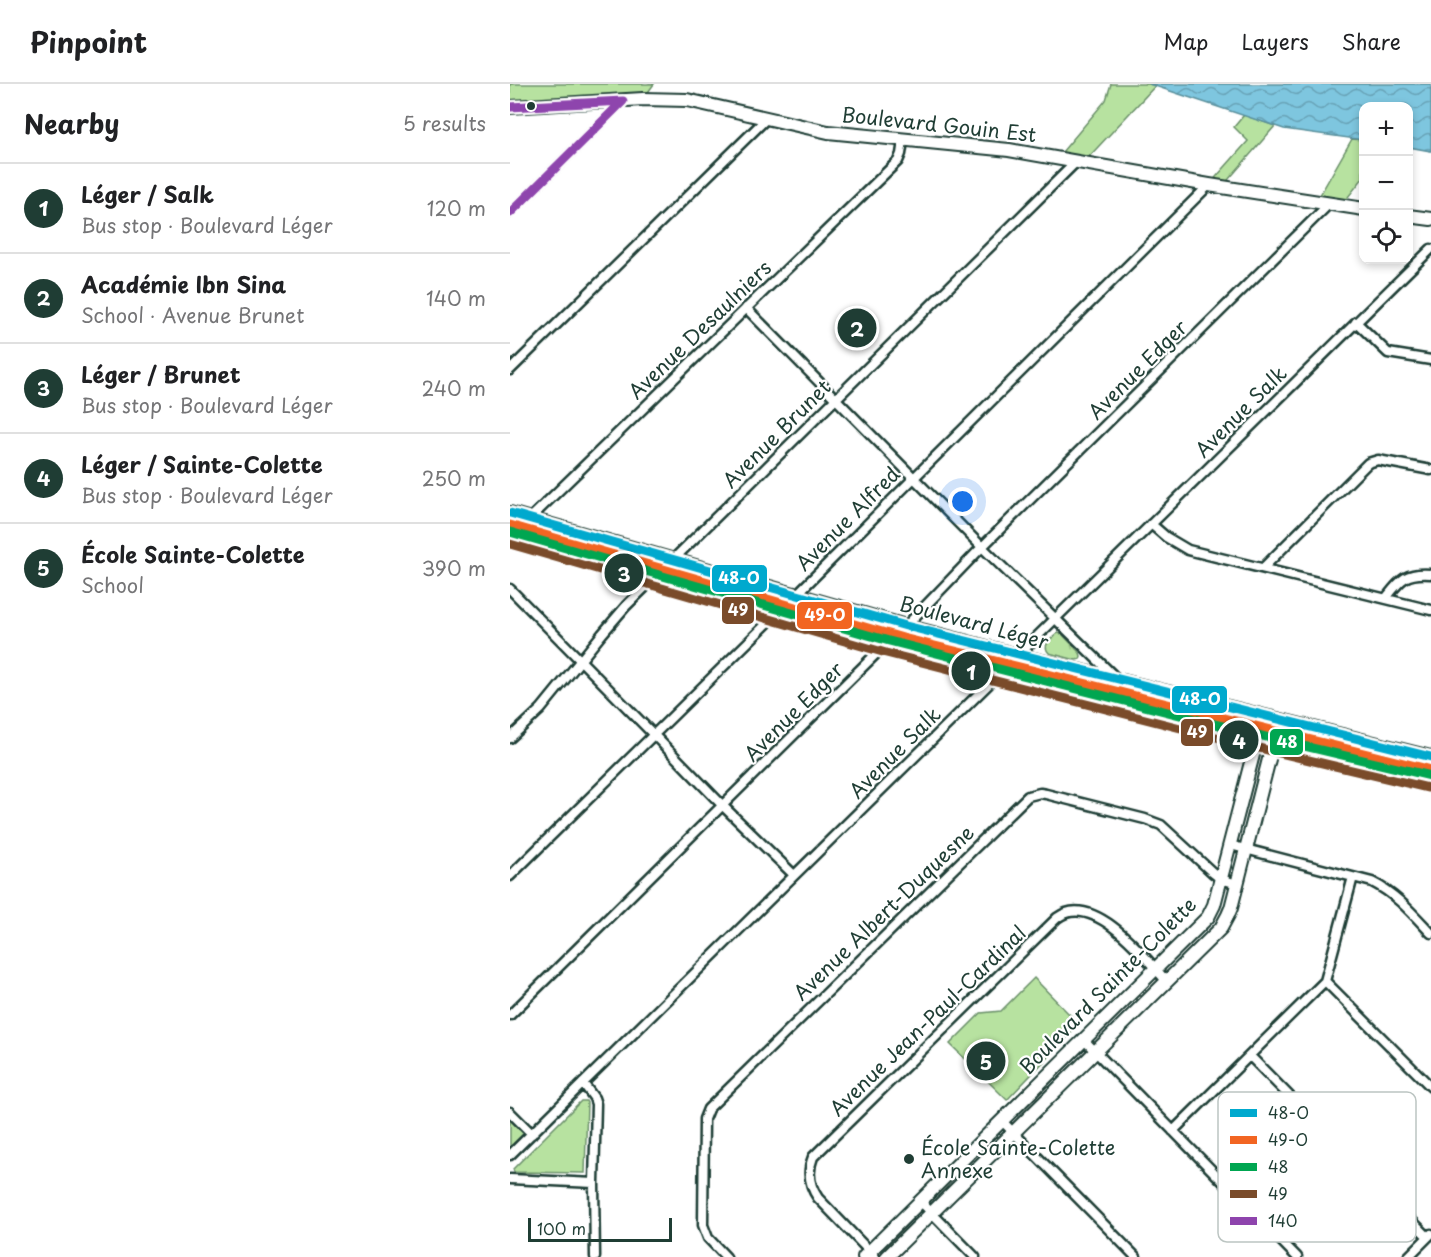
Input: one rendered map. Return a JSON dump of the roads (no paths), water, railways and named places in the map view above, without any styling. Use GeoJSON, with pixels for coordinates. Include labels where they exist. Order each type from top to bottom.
{"type":"FeatureCollection","features":[{"type":"Feature","properties":{"kind":"street","name":"Boulevard Gouin Est"},"geometry":{"type":"LineString","coordinates":[[510,107],[643,99],[687,100],[828,132],[1009,150],[1359,208]]}},
{"type":"Feature","properties":{"kind":"street"},"geometry":{"type":"LineString","coordinates":[[510,213],[623,101]]}},
{"type":"Feature","properties":{"kind":"street"},"geometry":{"type":"LineString","coordinates":[[510,370],[766,119]]}},
{"type":"Feature","properties":{"kind":"street","name":"Avenue Desaulniers"},"geometry":{"type":"LineString","coordinates":[[512,534],[531,519],[898,161],[903,141]]}},
{"type":"Feature","properties":{"kind":"street","name":"Avenue Brunet"},"geometry":{"type":"LineString","coordinates":[[510,738],[541,709],[614,619],[658,574],[1077,161]]}},
{"type":"Feature","properties":{"kind":"street","name":"Avenue Alfred"},"geometry":{"type":"LineString","coordinates":[[510,876],[1209,185]]}},
{"type":"Feature","properties":{"kind":"street","name":"Avenue Edger"},"geometry":{"type":"LineString","coordinates":[[510,1015],[906,626],[982,547],[1329,204]]}},
{"type":"Feature","properties":{"kind":"street"},"geometry":{"type":"LineString","coordinates":[[1413,217],[1431,219]]}},
{"type":"Feature","properties":{"kind":"street","name":"Avenue Salk"},"geometry":{"type":"LineString","coordinates":[[510,1155],[1431,249]]}},
{"type":"Feature","properties":{"kind":"street"},"geometry":{"type":"LineString","coordinates":[[746,308],[913,478],[1118,680]]}},
{"type":"Feature","properties":{"kind":"street"},"geometry":{"type":"LineString","coordinates":[[1356,322],[1388,353],[1431,360]]}},
{"type":"Feature","properties":{"kind":"street"},"geometry":{"type":"LineString","coordinates":[[1263,568],[1368,463],[1378,460],[1431,470]]}},
{"type":"Feature","properties":{"kind":"street","name":"Boulevard Léger"},"geometry":{"type":"LineString","coordinates":[[510,513],[906,626],[1431,757]]}},
{"type":"Feature","properties":{"kind":"street"},"geometry":{"type":"LineString","coordinates":[[1151,524],[1166,537],[1188,550],[1431,610]]}},
{"type":"Feature","properties":{"kind":"street","name":"Boulevard Léger"},"geometry":{"type":"LineString","coordinates":[[512,534],[889,641],[1274,739],[1431,776]]}},
{"type":"Feature","properties":{"kind":"street"},"geometry":{"type":"LineString","coordinates":[[1386,598],[1399,582],[1409,575],[1431,574]]}},
{"type":"Feature","properties":{"kind":"street"},"geometry":{"type":"LineString","coordinates":[[512,596],[581,660],[723,806],[794,875]]}},
{"type":"Feature","properties":{"kind":"street","name":"Boulevard Sainte-Colette"},"geometry":{"type":"LineString","coordinates":[[870,1255],[920,1202],[1208,917],[1214,905],[1263,716]]}},
{"type":"Feature","properties":{"kind":"street","name":"Boulevard Sainte-Colette"},"geometry":{"type":"LineString","coordinates":[[887,1257],[1221,928],[1228,915],[1237,884],[1279,720]]}},
{"type":"Feature","properties":{"kind":"street","name":"Avenue Albert-Duquesne"},"geometry":{"type":"LineString","coordinates":[[726,1257],[708,1238],[703,1225],[704,1119],[708,1109],[1028,796],[1046,794],[1161,825],[1221,879],[1237,884]]}},
{"type":"Feature","properties":{"kind":"street"},"geometry":{"type":"LineString","coordinates":[[1230,845],[1372,882],[1388,891],[1431,933]]}},
{"type":"Feature","properties":{"kind":"street"},"geometry":{"type":"LineString","coordinates":[[1173,1131],[1325,981],[1353,877]]}},
{"type":"Feature","properties":{"kind":"street","name":"Avenue Jean-Paul-Cardinal"},"geometry":{"type":"LineString","coordinates":[[870,1255],[812,1189],[809,1177],[813,1157],[1063,913],[1082,912],[1105,921],[1118,930],[1167,982]]}},
{"type":"Feature","properties":{"kind":"street"},"geometry":{"type":"LineString","coordinates":[[1325,981],[1431,1087]]}},
{"type":"Feature","properties":{"kind":"street"},"geometry":{"type":"LineString","coordinates":[[1084,1040],[1218,1177]]}},
{"type":"Feature","properties":{"kind":"street"},"geometry":{"type":"LineString","coordinates":[[1250,1056],[1286,1092]]}},
{"type":"Feature","properties":{"kind":"street"},"geometry":{"type":"LineString","coordinates":[[583,1083],[596,1104],[595,1257]]}},
{"type":"Feature","properties":{"kind":"street"},"geometry":{"type":"LineString","coordinates":[[510,1112],[532,1134]]}},
{"type":"Feature","properties":{"kind":"street"},"geometry":{"type":"LineString","coordinates":[[1002,1121],[1136,1257]]}},
{"type":"Feature","properties":{"kind":"street"},"geometry":{"type":"LineString","coordinates":[[510,1179],[594,1183]]}},
{"type":"Feature","properties":{"kind":"street"},"geometry":{"type":"LineString","coordinates":[[920,1202],[975,1257]]}},
{"type":"Feature","properties":{"kind":"street"},"geometry":{"type":"LineString","coordinates":[[1408,1257],[1429,1236],[1416,1223]]}},
{"type":"Feature","properties":{"kind":"street"},"geometry":{"type":"LineString","coordinates":[[1282,1242],[1297,1257]]}},
{"type":"Feature","properties":{"kind":"water"},"geometry":{"type":"Polygon","coordinates":[[[1149,84],[1431,84],[1431,151],[1413,148],[1413,102],[1359,102],[1359,139],[1284,129],[1149,84]]]}},
{"type":"Feature","properties":{"kind":"place","name":"Académie Ibn Sina"},"geometry":{"type":"Point","coordinates":[857,328]}},
{"type":"Feature","properties":{"kind":"place","name":"Léger / Brunet"},"geometry":{"type":"Point","coordinates":[624,573]}},
{"type":"Feature","properties":{"kind":"place","name":"Léger / Salk"},"geometry":{"type":"Point","coordinates":[971,671]}},
{"type":"Feature","properties":{"kind":"place","name":"Léger / Sainte-Colette"},"geometry":{"type":"Point","coordinates":[1239,740]}},
{"type":"Feature","properties":{"kind":"place","name":"École Sainte-Colette"},"geometry":{"type":"Point","coordinates":[986,1061]}},
{"type":"Feature","properties":{"kind":"place","name":"École Sainte-Colette Annexe"},"geometry":{"type":"Point","coordinates":[909,1159]}}]}
